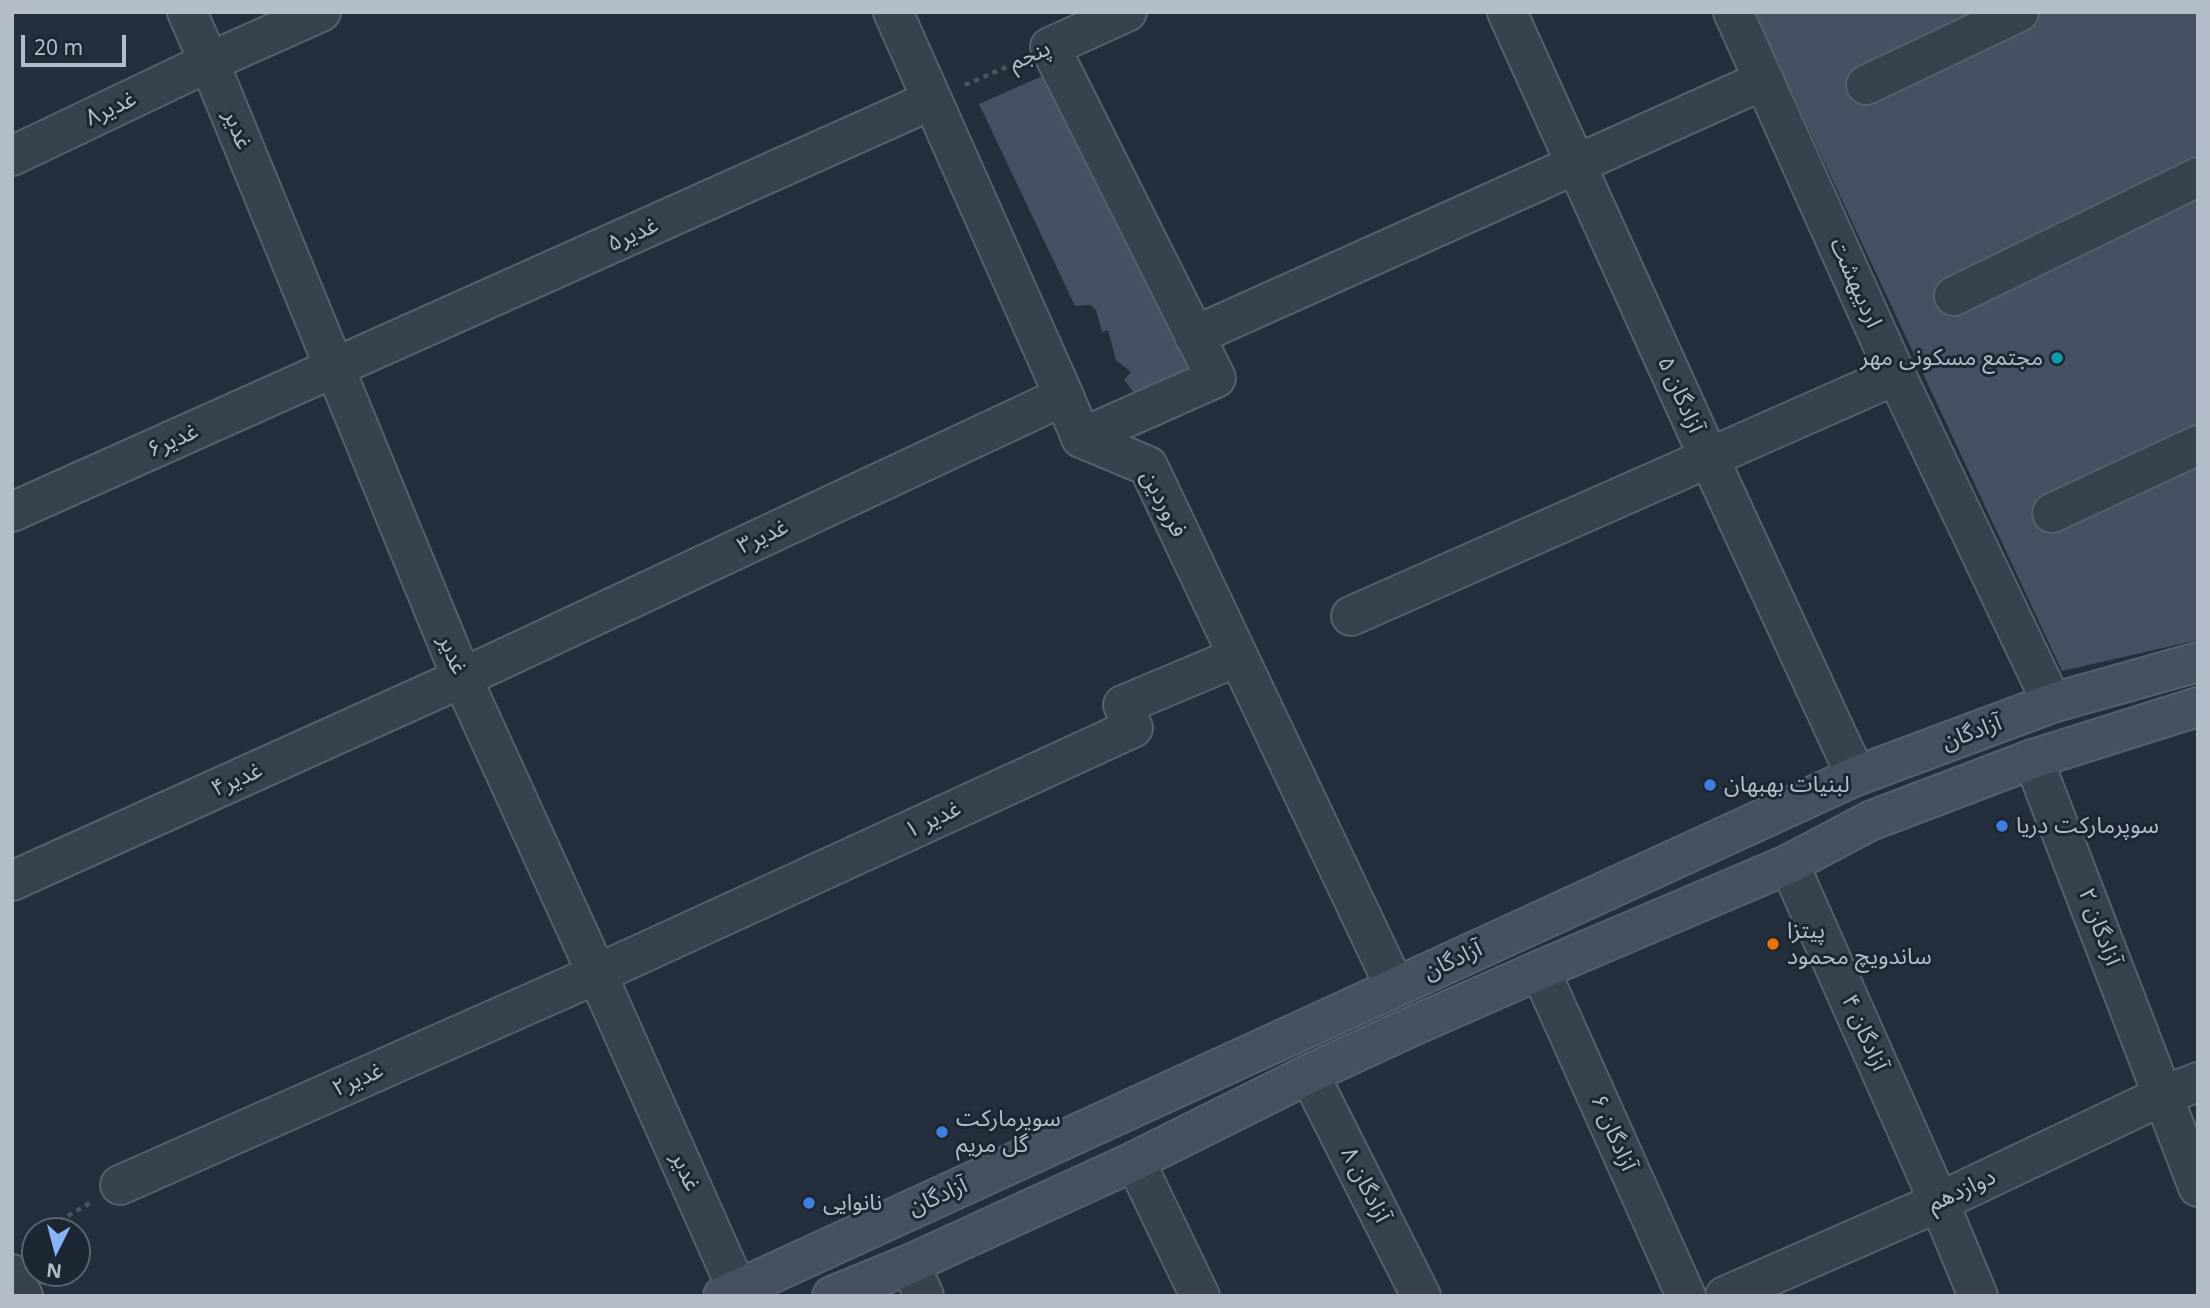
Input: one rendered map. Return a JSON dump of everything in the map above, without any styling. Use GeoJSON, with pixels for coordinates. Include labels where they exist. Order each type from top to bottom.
{"type":"FeatureCollection","features":[{"type":"Feature","properties":{"kind":"main road","name":"آزادگان"},"geometry":{"type":"LineString","coordinates":[[730,1292],[1856,776],[2052,703],[2198,662]]}},
{"type":"Feature","properties":{"kind":"main road","name":"آزادگان"},"geometry":{"type":"LineString","coordinates":[[832,1296],[917,1280],[1135,1161],[1309,1074],[1540,970],[1789,864],[1870,821],[2033,759],[2198,707]]}},
{"type":"Feature","properties":{"kind":"street","name":"غدیر"},"geometry":{"type":"LineString","coordinates":[[187,12],[462,678],[597,974],[730,1292]]}},
{"type":"Feature","properties":{"kind":"street","name":"غدیر۸"},"geometry":{"type":"LineString","coordinates":[[12,156],[321,12]]}},
{"type":"Feature","properties":{"kind":"street"},"geometry":{"type":"LineString","coordinates":[[893,12],[1081,438],[1216,378],[1050,47]]}},
{"type":"Feature","properties":{"kind":"street","name":"پنجم"},"geometry":{"type":"LineString","coordinates":[[1050,47],[1128,12]]}},
{"type":"Feature","properties":{"kind":"street","name":"آزادگان ۵"},"geometry":{"type":"LineString","coordinates":[[1507,12],[1856,776]]}},
{"type":"Feature","properties":{"kind":"street","name":"اردیبهشت"},"geometry":{"type":"LineString","coordinates":[[1733,12],[1896,375],[2052,703]]}},
{"type":"Feature","properties":{"kind":"street"},"geometry":{"type":"LineString","coordinates":[[1866,85],[2019,12]]}},
{"type":"Feature","properties":{"kind":"street"},"geometry":{"type":"LineString","coordinates":[[1194,336],[1764,80]]}},
{"type":"Feature","properties":{"kind":"street","name":"غدیر۵"},"geometry":{"type":"LineString","coordinates":[[334,369],[932,100]]}},
{"type":"Feature","properties":{"kind":"street"},"geometry":{"type":"LineString","coordinates":[[1954,296],[2198,177]]}},
{"type":"Feature","properties":{"kind":"street","name":"غدیر۶"},"geometry":{"type":"LineString","coordinates":[[12,512],[334,369]]}},
{"type":"Feature","properties":{"kind":"street"},"geometry":{"type":"LineString","coordinates":[[1351,616],[1896,375]]}},
{"type":"Feature","properties":{"kind":"street","name":"غدیر۳"},"geometry":{"type":"LineString","coordinates":[[462,678],[1064,396]]}},
{"type":"Feature","properties":{"kind":"street","name":"فروردین"},"geometry":{"type":"LineString","coordinates":[[1081,438],[1148,466],[1395,987]]}},
{"type":"Feature","properties":{"kind":"street"},"geometry":{"type":"LineString","coordinates":[[2052,513],[2198,445]]}},
{"type":"Feature","properties":{"kind":"street","name":"غدیر ۱"},"geometry":{"type":"LineString","coordinates":[[597,974],[1133,728],[1123,705],[1237,657]]}},
{"type":"Feature","properties":{"kind":"street","name":"غدیر۴"},"geometry":{"type":"LineString","coordinates":[[12,881],[462,678]]}},
{"type":"Feature","properties":{"kind":"street","name":"آزادگان ۲"},"geometry":{"type":"LineString","coordinates":[[2033,759],[2181,1089],[2198,1187]]}},
{"type":"Feature","properties":{"kind":"street","name":"آزادگان ۴"},"geometry":{"type":"LineString","coordinates":[[1789,864],[1978,1296]]}},
{"type":"Feature","properties":{"kind":"street","name":"آزادگان ۶"},"geometry":{"type":"LineString","coordinates":[[1540,970],[1686,1296]]}},
{"type":"Feature","properties":{"kind":"street","name":"غدیر۲"},"geometry":{"type":"LineString","coordinates":[[120,1185],[597,974]]}},
{"type":"Feature","properties":{"kind":"street","name":"آزادگان ۸"},"geometry":{"type":"LineString","coordinates":[[1309,1074],[1421,1296]]}},
{"type":"Feature","properties":{"kind":"street","name":"دوازدهم"},"geometry":{"type":"LineString","coordinates":[[1725,1296],[1939,1202],[2181,1089]]}},
{"type":"Feature","properties":{"kind":"street"},"geometry":{"type":"LineString","coordinates":[[1135,1161],[1200,1296]]}},
{"type":"Feature","properties":{"kind":"street"},"geometry":{"type":"LineString","coordinates":[[12,1274],[23,1296]]}},
{"type":"Feature","properties":{"kind":"path","name":"پنجم"},"geometry":{"type":"LineString","coordinates":[[932,100],[1050,47]]}},
{"type":"Feature","properties":{"kind":"path"},"geometry":{"type":"LineString","coordinates":[[66,1217],[120,1185]]}},
{"type":"Feature","properties":{"kind":"building","name":"مجتمع مسکونی مهر"},"geometry":{"type":"Polygon","coordinates":[[[1754,12],[2198,12],[2198,640],[2062,671],[1754,12]]]}},
{"type":"Feature","properties":{"kind":"building"},"geometry":{"type":"Polygon","coordinates":[[[1056,70],[1206,374],[1141,402],[1124,380],[1131,372],[1116,360],[1108,330],[1102,332],[1096,310],[1090,305],[1075,306],[979,104],[1056,70]]]}},
{"type":"Feature","properties":{"kind":"place","name":"مجتمع مسکونی مهر"},"geometry":{"type":"Point","coordinates":[2057,358]}},
{"type":"Feature","properties":{"kind":"place","name":"لبنیات بهبهان"},"geometry":{"type":"Point","coordinates":[1710,785]}},
{"type":"Feature","properties":{"kind":"place","name":"سوپرمارکت دریا"},"geometry":{"type":"Point","coordinates":[2002,826]}},
{"type":"Feature","properties":{"kind":"place","name":"پیتزا ساندویچ محمود"},"geometry":{"type":"Point","coordinates":[1773,944]}},
{"type":"Feature","properties":{"kind":"place","name":"سوپرمارکت گل مریم"},"geometry":{"type":"Point","coordinates":[942,1132]}},
{"type":"Feature","properties":{"kind":"place","name":"نانوایی"},"geometry":{"type":"Point","coordinates":[809,1203]}}]}
